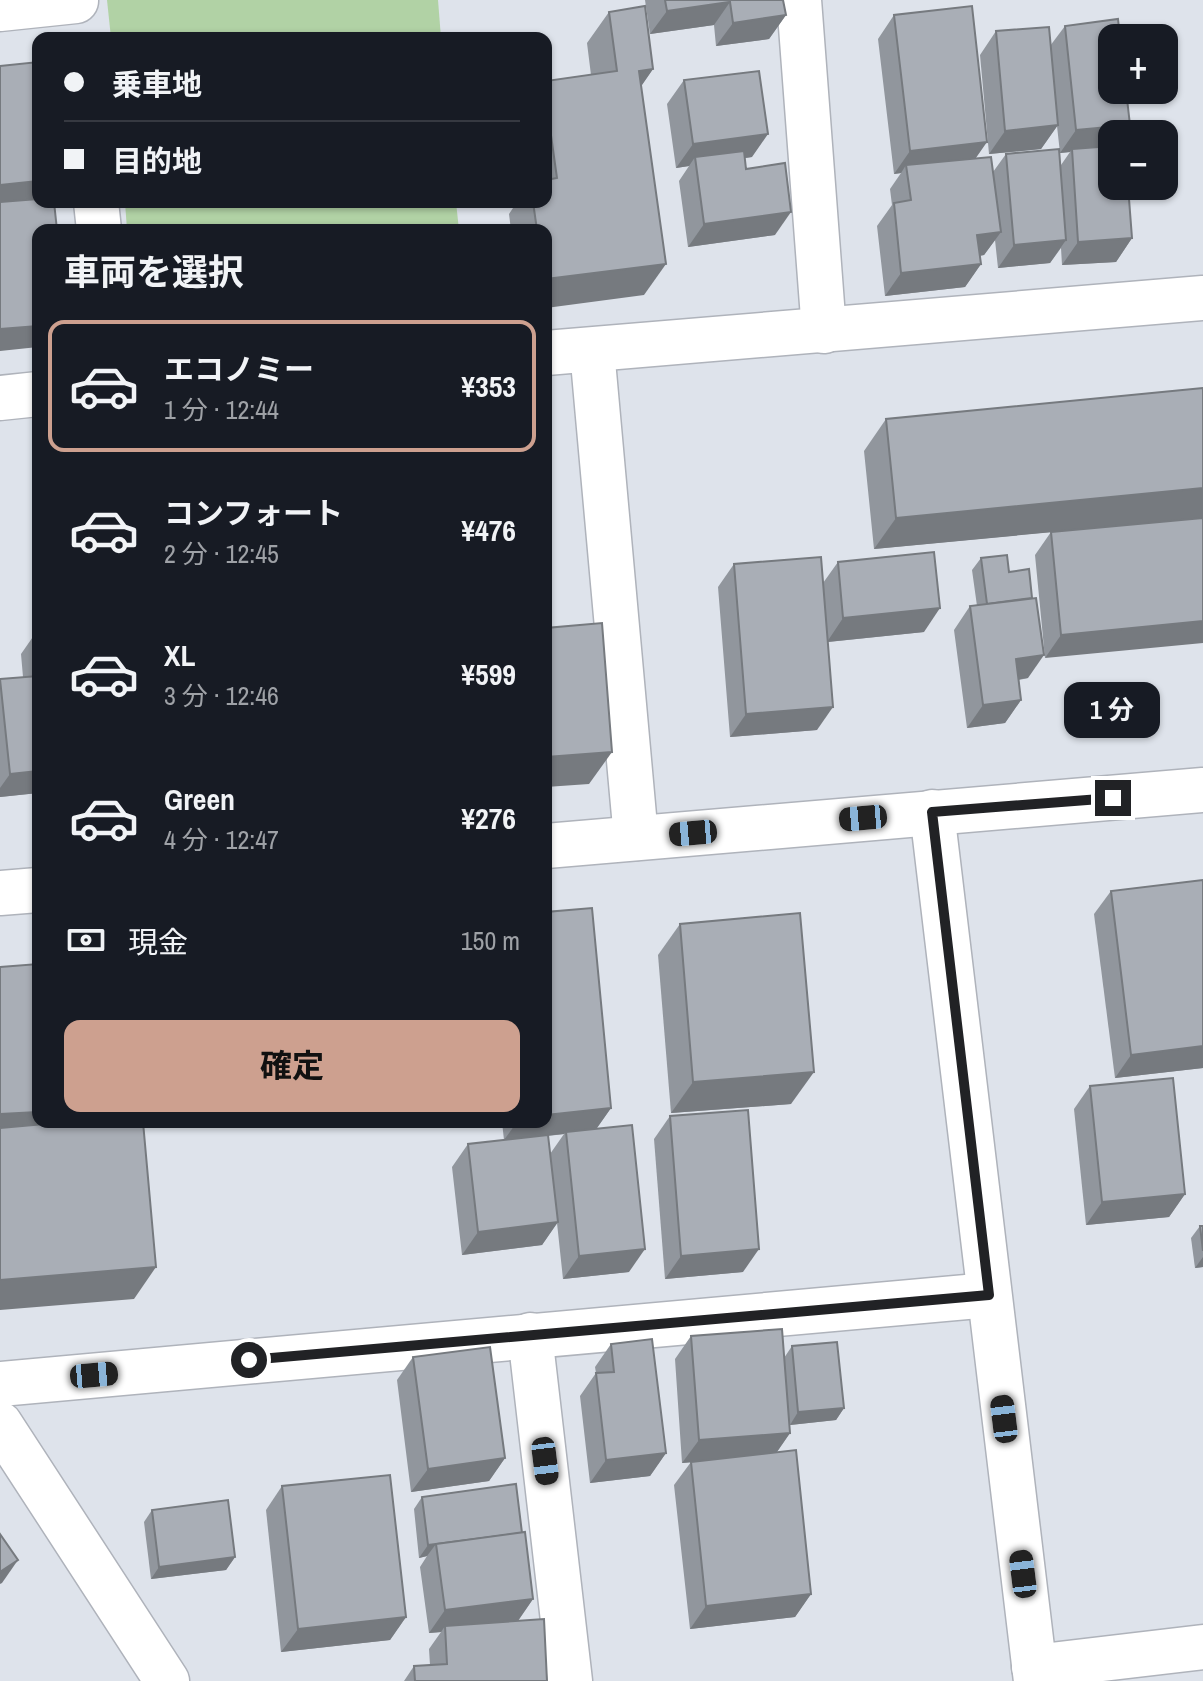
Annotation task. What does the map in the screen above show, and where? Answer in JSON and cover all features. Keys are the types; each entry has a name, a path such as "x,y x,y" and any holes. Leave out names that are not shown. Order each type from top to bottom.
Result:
{"street":[{"path":"0,9 76,0 79,32"},
{"path":"799,0 824,331"},
{"path":"552,353 1203,298"},
{"path":"592,350 636,838"},
{"path":"0,398 32,395"},
{"path":"552,845 1203,790"},
{"path":"932,812 1035,1674 1203,1647"},
{"path":"0,893 32,890"},
{"path":"0,1384 989,1295"},
{"path":"530,1335 570,1681"},
{"path":"0,1424 167,1681"}],"green space":[{"path":"107,0 438,0 441,32 110,32"},
{"path":"125,208 457,208 458,224 127,224"}],"building":[{"path":"665,0 783,0 786,15 733,23 730,2 667,11"},
{"path":"645,6 653,69 639,71 666,264 552,278 552,224 536,224 534,208 552,208 552,179 557,178 552,143 552,80 617,71 609,12"},
{"path":"972,6 987,142 910,151 894,15"},
{"path":"1118,19 1119,24 1098,24 1098,104 1128,104 1129,120 1098,120 1098,128 1076,130 1065,26"},
{"path":"1049,27 1058,125 1005,131 996,31"},
{"path":"32,63 32,182 0,185 0,66"},
{"path":"759,71 768,134 693,144 684,80"},
{"path":"1098,147 1098,200 1129,200 1132,238 1078,242 1072,149"},
{"path":"1059,149 1066,240 1014,245 1006,154"},
{"path":"744,151 746,169 785,163 791,212 704,224 695,157"},
{"path":"991,157 1001,232 977,235 981,264 901,273 894,203 911,200 906,165"},
{"path":"32,199 32,208 55,208 56,224 32,224 32,326 0,329 0,202"},
{"path":"1203,388 1203,488 896,518 886,419"},
{"path":"1203,518 1203,621 1061,635 1051,532"},
{"path":"934,552 940,608 843,618 838,562"},
{"path":"1007,555 1009,572 1029,569 1032,598 987,604 981,558"},
{"path":"821,557 833,707 746,714 734,564"},
{"path":"1036,598 1044,655 1016,659 1021,700 983,705 970,606"},
{"path":"602,623 612,752 552,757 552,627"},
{"path":"32,676 32,772 10,774 0,679"},
{"path":"1203,880 1203,1046 1131,1055 1111,891"},
{"path":"592,908 611,1108 552,1114 552,911"},
{"path":"800,913 814,1072 693,1082 680,924"},
{"path":"32,964 32,1112 0,1114 0,967"},
{"path":"1173,1078 1185,1194 1102,1202 1090,1086"},
{"path":"748,1110 759,1249 681,1256 670,1116"},
{"path":"32,1125 32,1128 144,1128 156,1267 0,1280 0,1128"},
{"path":"632,1125 645,1249 579,1256 566,1132"},
{"path":"548,1135 558,1222 478,1232 468,1144"},
{"path":"782,1329 790,1433 699,1440 691,1336"},
{"path":"652,1339 666,1453 606,1460 596,1373 614,1372 611,1344"},
{"path":"837,1342 844,1408 798,1412 792,1346"},
{"path":"490,1347 505,1458 428,1469 413,1357"},
{"path":"796,1450 811,1594 706,1606 691,1462"},
{"path":"390,1475 406,1617 298,1629 282,1486"},
{"path":"516,1484 522,1533 428,1545 422,1497"},
{"path":"228,1500 235,1557 159,1567 152,1510"},
{"path":"525,1532 533,1599 445,1610 436,1544"},
{"path":"0,1534 18,1560 0,1572"},
{"path":"544,1619 547,1681 415,1681 414,1666 447,1664 445,1626"}],"route":[{"path":"249,1360 989,1295 932,812 1113,798"}]}
